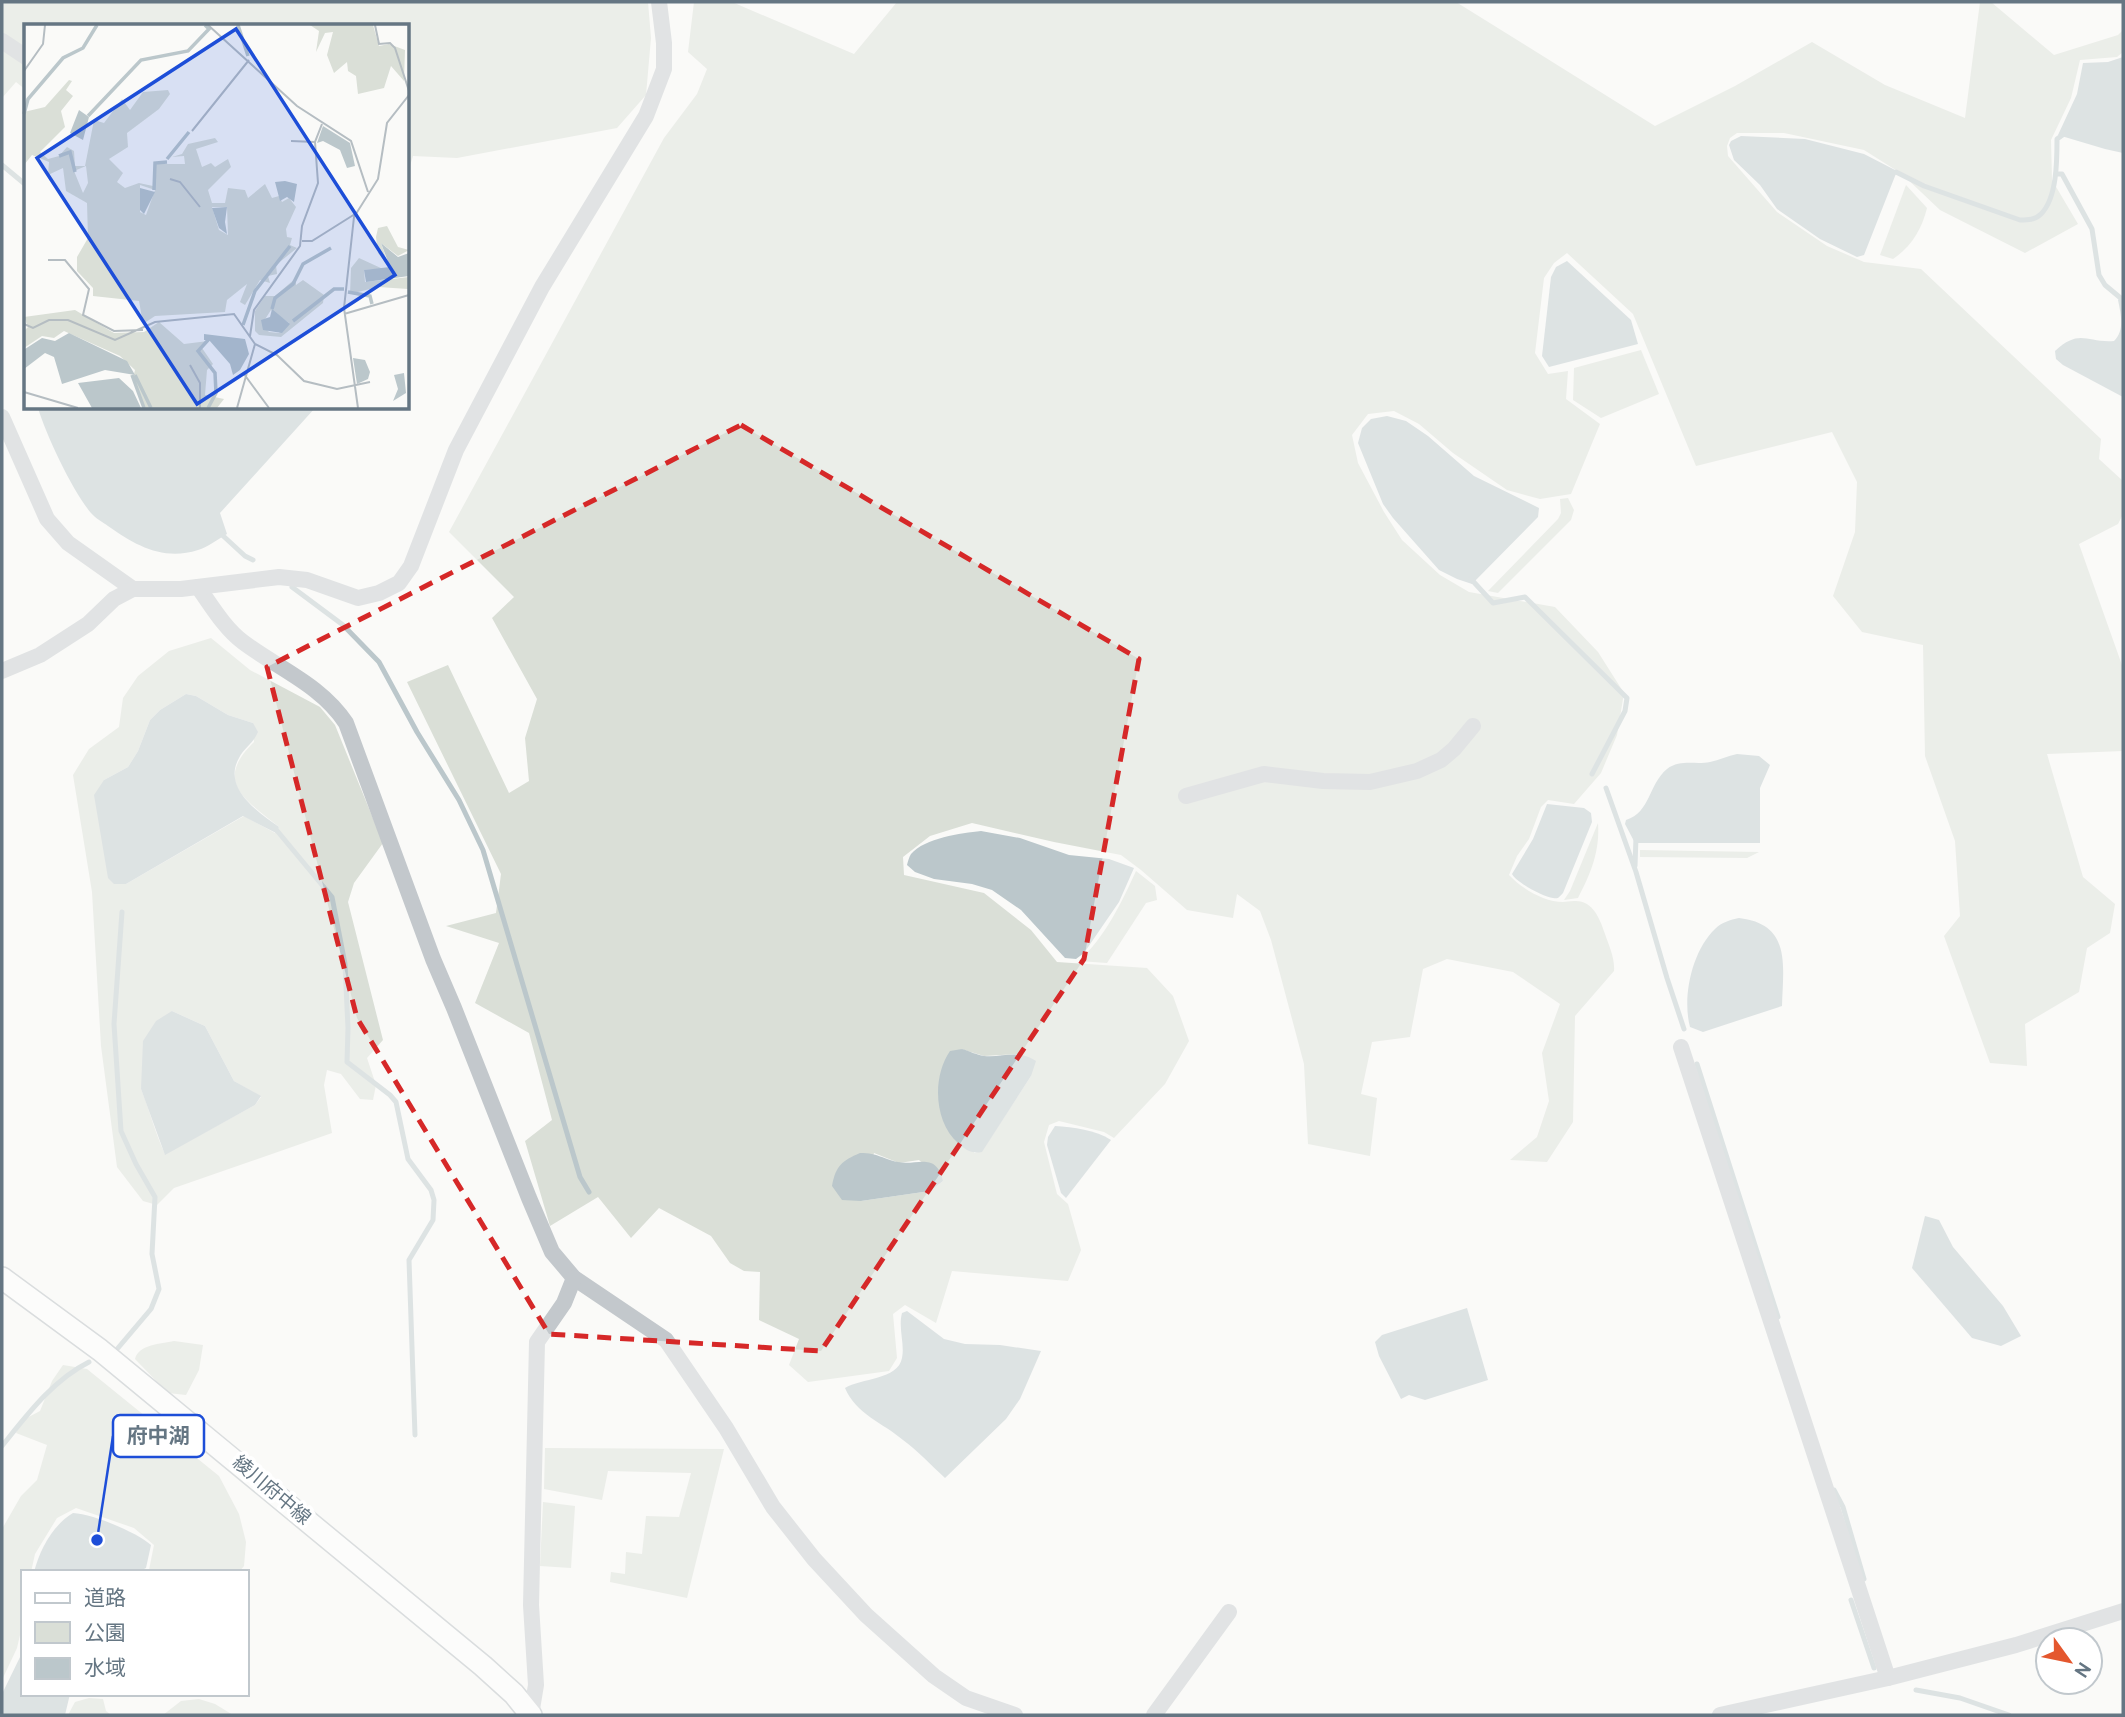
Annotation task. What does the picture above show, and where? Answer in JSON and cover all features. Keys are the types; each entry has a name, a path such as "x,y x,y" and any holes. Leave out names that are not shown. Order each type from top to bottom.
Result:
{"main road":[{"name":"綾川府中線","path":"2,1278 100,1350 483,1666 514,1694 531,1715"}],"street":[{"path":"2,671 40,655 88,624 114,599 133,589 181,589 279,577 307,580 358,598 379,593 399,583 411,566 456,450 542,287 646,116 664,69 659,2"},
{"path":"2,41 24,56"},
{"path":"2,417 47,519 68,543 133,589"},
{"path":"198,587 241,641 317,690 346,723 433,959 552,1252 574,1278 666,1340 726,1428 773,1507 814,1559 866,1615 944,1683 966,1698 1014,1715"},
{"path":"1186,796 1264,774 1323,781 1370,782 1417,771 1441,760 1474,726"},
{"path":"1681,1047 1888,1678"},
{"path":"531,1715 536,1685 531,1605 537,1342 564,1303 574,1278"},
{"path":"1720,1715 1888,1678 2016,1645 2123,1611"},
{"path":"1154,1715 1229,1612"}],"highlighted area":[{"path":"741,425 1139,659 1084,959 821,1351 549,1334 357,1018 267,667"}],"green space":[{"path":"2,2 648,2 651,38 646,95 617,128 457,158 413,156 410,166 410,24 24,24 24,88 16,82 2,98"},
{"path":"694,2 732,2 854,54 897,2 1456,2 1655,126 1735,86 1812,42 1885,85 1965,118 1980,2 1991,2 2054,55 2118,35 2123,30 2123,52 2117,57 2080,60 2071,98 2051,140 2052,180 2078,224 2025,253 1940,210 1902,174 1864,150 1784,133 1737,133 1730,138 1727,146 1728,156 1777,212 1827,246 1864,262 1921,269 2101,439 2099,459 2123,481 2123,514 2118,524 2079,544 2123,668 2123,751 2047,754 2083,877 2115,904 2110,933 2087,948 2079,992 2025,1024 2027,1066 1990,1063 1944,936 1960,916 1955,841 1925,756 1923,645 1862,632 1833,596 1855,532 1857,482 1832,432 1696,466 1633,314 1567,253 1554,263 1544,278 1535,353 1548,374 1568,371 1566,399 1600,424 1571,494 1540,499 1507,490 1453,453 1419,424 1394,411 1368,414 1352,435 1358,463 1402,540 1440,575 1469,592 1555,607 1598,652 1624,693 1617,735 1601,773 1574,804 1548,800 1541,807 1529,839 1517,856 1509,875 1541,897 1563,902 1581,902 1591,907 1601,922 1614,961 1614,971 1575,1016 1573,1122 1547,1162 1510,1160 1537,1137 1549,1101 1542,1053 1560,1004 1513,972 1447,959 1423,969 1410,1037 1372,1042 1361,1094 1377,1098 1370,1156 1308,1144 1304,1064 1271,940 1260,911 1237,894 1233,918 1187,910 1121,855 972,823 930,836 903,857 904,875 984,893 1031,930 1057,962 1147,968 1173,996 1189,1041 1165,1084 1114,1138 1104,1132 1059,1121 1049,1125 1044,1142 1057,1194 1068,1204 1081,1250 1068,1281 952,1271 936,1323 905,1305 893,1314 897,1358 889,1371 808,1382 789,1365 799,1339 759,1320 760,1272 744,1271 730,1263 711,1236 659,1208 631,1238 598,1197 550,1226 525,1141 552,1120 529,1033 475,1003 499,943 446,926 496,913 501,874 407,682 448,665 509,793 529,781 525,738 537,699 492,618 514,597 449,532 664,138 697,94 707,69 688,52","holes":["961,1049 984,1056 1020,1054 1031,1076 982,1151 974,1153","874,1153 899,1163 919,1160 943,1181 930,1191 861,1201"]},
{"path":"1906,185 1927,208 1915,237 1893,259 1880,255"},
{"path":"1641,350 1659,394 1601,418 1573,400 1574,368"},
{"path":"1568,498 1574,510 1571,520 1498,593 1488,591 1558,519 1561,513 1560,499"},
{"path":"211,638 250,670 320,707 335,725 383,843 354,883 348,902 383,1040 367,1058 376,1085 373,1100 360,1099 341,1074 327,1070 324,1085 332,1133 174,1188 157,1205 143,1201 117,1167 101,1046 92,892 73,775 89,749 119,727 123,698 138,676 169,651","holes":["186,694 196,696 228,715 253,723 254,742 242,756 236,769 235,780 246,799 279,827 275,833 244,816 126,884 104,780 128,767 138,751 150,720 160,710","172,1011 205,1026 234,1081 261,1097 255,1105 165,1154 141,1089"]},
{"path":"1598,823 1596,852 1587,880 1578,898 1564,900 1570,891"},
{"path":"1640,850 1759,852 1747,858 1640,857"},
{"path":"1136,871 1155,886 1157,900 1146,903 1107,963 1079,961 1105,930"},
{"path":"174,1341 203,1345 199,1370 186,1395 168,1393 135,1359 141,1350"},
{"path":"63,1365 87,1369 219,1476 239,1514 246,1542 244,1566 241,1570 149,1570 154,1545 134,1528 76,1508 57,1518 35,1554 31,1570 21,1570 21,1631 17,1648 2,1680 2,1529 21,1496 37,1480 47,1445 16,1433 21,1421 40,1411 52,1381"},
{"path":"545,1448 724,1449 687,1598 610,1582 611,1572 625,1574 626,1552 642,1554 646,1516 679,1517 691,1473 608,1471 602,1500 544,1489"},
{"path":"543,1502 575,1506 571,1568 540,1566"},
{"path":"89,1698 103,1699 106,1711 111,1715 68,1715 75,1702"},
{"path":"199,1699 215,1704 233,1715 163,1715 181,1701"}],"water":[{"path":"2123,57 2123,153 2058,135 2077,94 2083,63 2108,62"},
{"path":"1741,136 1805,139 1864,154 1897,171 1864,255 1857,257 1820,239 1777,209 1760,185 1734,160 1729,145"},
{"path":"1567,261 1631,320 1638,344 1549,367 1542,356 1551,277 1556,267"},
{"path":"2123,295 2123,397 2063,365 2056,359 2055,351 2077,338 2114,341 2121,327 2118,300"},
{"path":"39,410 313,410 220,513 227,534 202,549 186,553 151,550 93,515 76,492"},
{"path":"1387,416 1406,421 1428,436 1474,476 1539,508 1538,517 1472,584 1439,570 1383,504 1358,443 1362,428 1371,419"},
{"path":"186,694 196,696 228,715 253,723 258,732 239,758 235,779 245,798 279,827 276,833 243,816 126,884 114,884 108,878 94,795 104,780 128,767 138,751 150,720 160,710"},
{"path":"1737,754 1759,756 1770,765 1760,788 1760,843 1635,843 1625,824 1626,820 1645,805 1667,769 1677,764 1710,762"},
{"path":"1547,804 1584,808 1591,813 1592,822 1563,893 1557,898 1530,889 1512,874 1533,839"},
{"path":"981,831 1020,838 1069,855 1109,859 1134,868 1119,902 1084,953 1076,959 1065,958 1021,910 992,890 972,884 934,879 915,872 907,865 911,854 925,844 954,835"},
{"path":"1739,918 1756,922 1776,938 1783,962 1782,1006 1703,1032 1690,1027 1688,1015 1688,989 1695,962 1700,949 1715,929 1723,923"},
{"path":"172,1011 205,1026 234,1081 261,1096 255,1105 165,1155 141,1089 143,1041 156,1021"},
{"path":"962,1049 984,1056 1023,1055 1036,1061 1031,1076 982,1152 969,1151 958,1143 950,1134 940,1112 940,1073 950,1051"},
{"path":"1055,1126 1091,1131 1111,1140 1066,1198 1061,1193 1047,1145 1048,1137"},
{"path":"860,1153 905,1163 931,1163 940,1172 943,1181 930,1191 861,1201 842,1200 832,1186 836,1173 844,1161"},
{"path":"1925,1216 1939,1220 1953,1247 2003,1306 2021,1336 2001,1346 1972,1338 1912,1268"},
{"path":"1467,1308 1488,1380 1425,1400 1409,1395 1401,1399 1379,1356 1375,1342 1382,1335"},
{"path":"907,1311 944,1339 965,1344 1000,1345 1041,1351 1020,1399 1006,1419 945,1478 909,1444 856,1405 845,1388 886,1375 899,1365 903,1353 901,1319 902,1313"},
{"path":"73,1513 92,1517 114,1524 151,1545 146,1568 35,1570 48,1538"},
{"path":"21,1655 21,1696 70,1696 65,1715 2,1715 2,1694"}],"waterway":[{"path":"1893,173 2020,220 2031,219 2041,214 2050,199 2055,179 2057,139 2064,134"},
{"path":"2,165 24,183"},
{"path":"2056,174 2062,174 2092,229 2099,275 2105,285 2123,300"},
{"path":"220,533 253,560"},
{"path":"1471,579 1493,603 1525,597 1627,698 1625,711 1592,774"},
{"path":"292,587 343,625 379,662 417,732 459,800 483,850 580,1177 589,1192"},
{"path":"1606,788 1636,872 1684,1029"},
{"path":"274,827 332,897 345,964 347,1062 396,1102 408,1159 431,1190 434,1200 433,1220 409,1260 415,1435"},
{"path":"1635,866 1636,837"},
{"path":"118,1348 151,1309 159,1289 152,1254 155,1197 121,1131 114,1024 122,912"},
{"path":"1697,1064 1778,1317"},
{"path":"2,1446 52,1388 89,1362"},
{"path":"1834,1490 1843,1507 1864,1579"},
{"path":"1851,1600 1874,1668"},
{"path":"1916,1690 1960,1698 2009,1715"}],"place":[{"name":"府中湖","path":"97,1540"}]}
